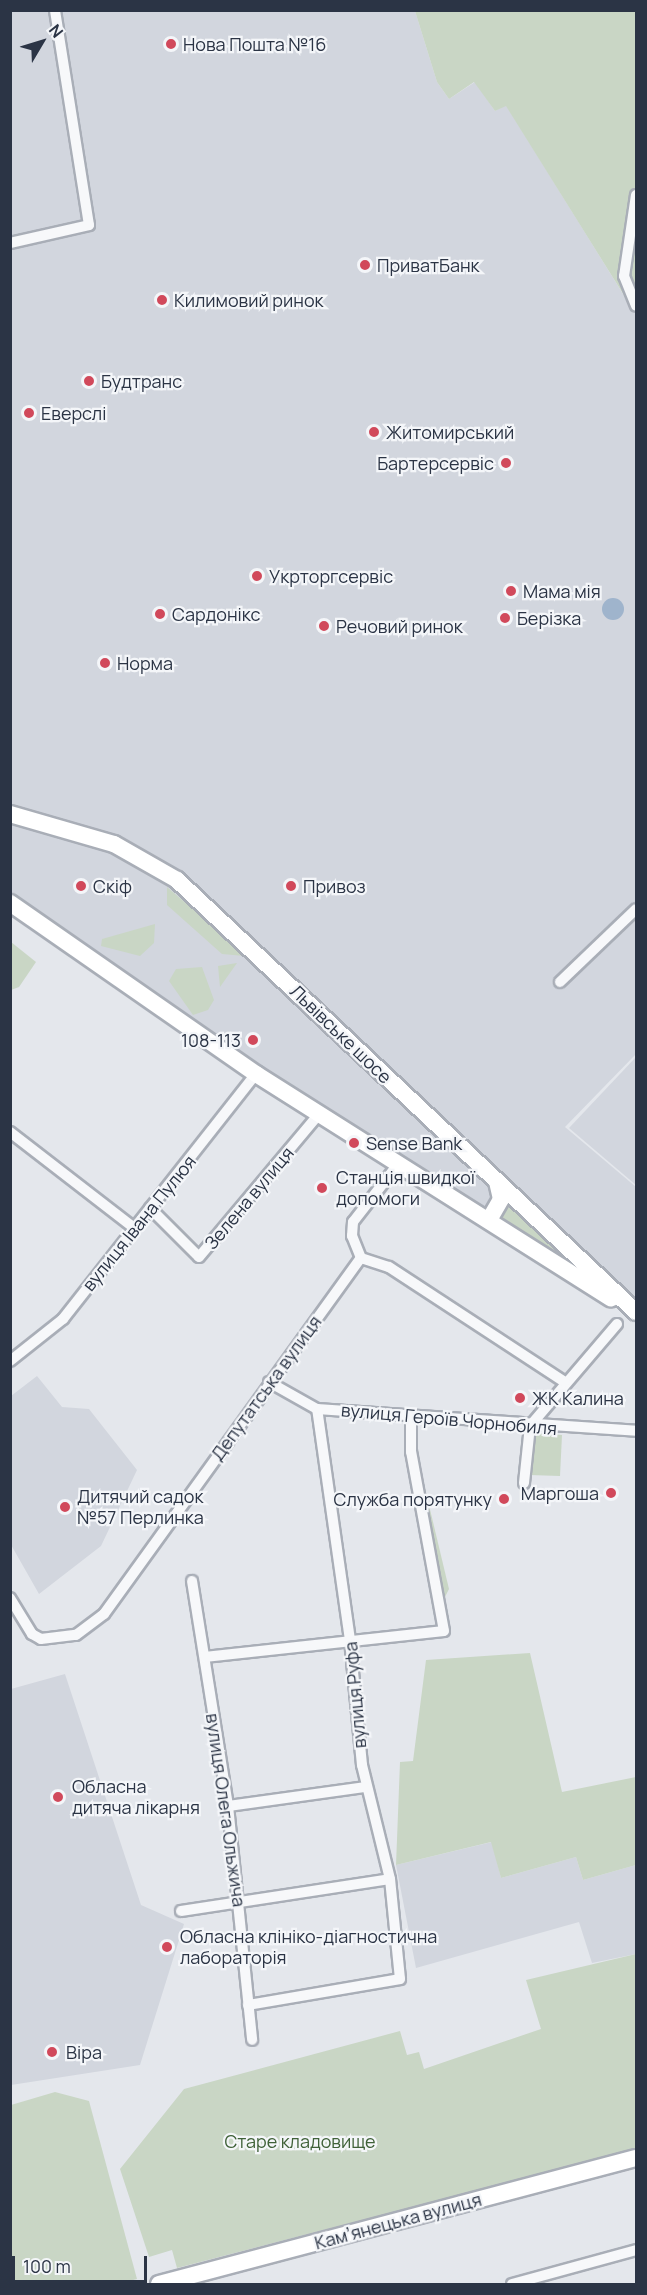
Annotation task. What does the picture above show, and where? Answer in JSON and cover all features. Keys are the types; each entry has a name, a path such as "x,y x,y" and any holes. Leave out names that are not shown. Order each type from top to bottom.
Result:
{"main road":[{"name":"Львівське шосе","path":"10,814 114,844 177,880 636,1313"},
{"name":"Львівське шосе","path":"10,903 256,1074 636,1313"},
{"path":"489,1220 501,1199 498,1182"},
{"name":"Камʼянецька вулиця","path":"159,2284 636,2158"}],"street":[{"path":"10,243 89,225 55,10"},
{"path":"635,304 624,276 636,195"},
{"path":"560,982 636,909"},
{"name":"вулиця Івана Пулюя","path":"10,1361 63,1319 256,1074"},
{"name":"Зелена вулиця","path":"150,1208 199,1257 320,1113"},
{"path":"10,1132 134,1228"},
{"path":"399,1163 353,1222 352,1236 361,1257 389,1267 565,1382"},
{"name":"Депутатська вулиця","path":"10,1598 32,1634 41,1639 62,1640 92,1624 361,1257"},
{"path":"524,1483 530,1426 565,1382 617,1324"},
{"name":"вулиця Героїв Чорнобиля","path":"269,1382 317,1409 530,1426 636,1431"},
{"name":"вулиця Руфа","path":"248,2005 400,1979 390,1879 365,1787 350,1640 317,1409"},
{"path":"205,1657 444,1631 411,1452 411,1417"},
{"name":"вулиця Олега Ольжича","path":"192,1581 228,1806 240,1902 252,2040"},
{"path":"228,1806 365,1787"},
{"path":"181,1911 390,1879"},
{"path":"512,2284 636,2250"}],"shaded area":[{"name":"Речовий ринок","path":"11,11 415,11 437,82 449,99 475,82 495,111 506,105 636,315 636,1054 565,1127 636,1187 636,1307 259,1070 11,898"},
{"path":"636,1057 636,1185 569,1128"},
{"path":"238,1085 242,1089 138,1220 134,1217"},
{"name":"Дитячий садок №57 Перлинка","path":"37,1376 62,1407 89,1409 137,1470 101,1546 39,1594 10,1543 11,1396"},
{"name":"Обласна дитяча лікарня","path":"65,1674 141,1905 184,1924 140,2065 11,2085 11,1689"},
{"path":"492,1842 501,1878 576,1857 583,1880 636,1865 636,1954 592,1963 579,1922 416,1968 396,1865"}],"green space":[{"path":"415,11 636,11 636,306 630,305 506,106 495,111 474,82 449,99 437,82"},
{"path":"167,887 244,953 244,956 222,954 167,905"},
{"path":"155,924 154,943 140,956 101,946 102,939"},
{"path":"11,942 36,962 19,987 11,990"},
{"path":"237,963 220,987 218,966"},
{"path":"202,967 214,1000 208,1010 193,1015 169,981 176,969"},
{"path":"500,1191 636,1312 489,1220"},
{"path":"531,1433 562,1435 560,1476 529,1475"},
{"path":"417,1455 449,1589 444,1599 420,1490"},
{"path":"530,1653 562,1792 636,1777 636,1865 583,1880 576,1857 501,1878 491,1842 396,1865 400,1762 413,1761 426,1660"},
{"name":"Старе кладовище","path":"636,1954 636,2149 177,2268 172,2250 149,2257 120,2169 184,2089 400,2031 407,2055 419,2052 424,2069 541,2029 526,1980"},
{"path":"55,2092 89,2101 137,2279 118,2284 11,2284 11,2105"}],"water":[{"path":"609,598 617,598 624,605 624,613 617,620 609,620 602,613 602,605"}],"place":[{"name":"Нова Пошта №16","path":"171,44"},
{"name":"ПриватБанк","path":"365,265"},
{"name":"Килимовий ринок","path":"162,300"},
{"name":"Будтранс","path":"89,381"},
{"name":"Еверслі","path":"29,413"},
{"name":"Житомирський","path":"374,432"},
{"name":"Бартерсервіс","path":"506,463"},
{"name":"Укрторгсервіс","path":"257,576"},
{"name":"Мама мія","path":"511,591"},
{"name":"Сардонікс","path":"160,614"},
{"name":"Берізка","path":"505,618"},
{"name":"Речовий ринок","path":"324,626"},
{"name":"Норма","path":"105,663"},
{"name":"Скіф","path":"81,886"},
{"name":"Привоз","path":"291,886"},
{"name":"108-113","path":"253,1040"},
{"name":"Sense Bank","path":"354,1143"},
{"name":"Станція швидкої допомоги","path":"322,1188"},
{"name":"ЖК Калина","path":"520,1398"},
{"name":"Маргоша","path":"611,1493"},
{"name":"Служба порятунку","path":"504,1499"},
{"name":"Дитячий садок №57 Перлинка","path":"65,1507"},
{"name":"Обласна дитяча лікарня","path":"58,1797"},
{"name":"Обласна клініко-діагностична лабораторія","path":"167,1947"},
{"name":"Віра","path":"52,2052"}]}
